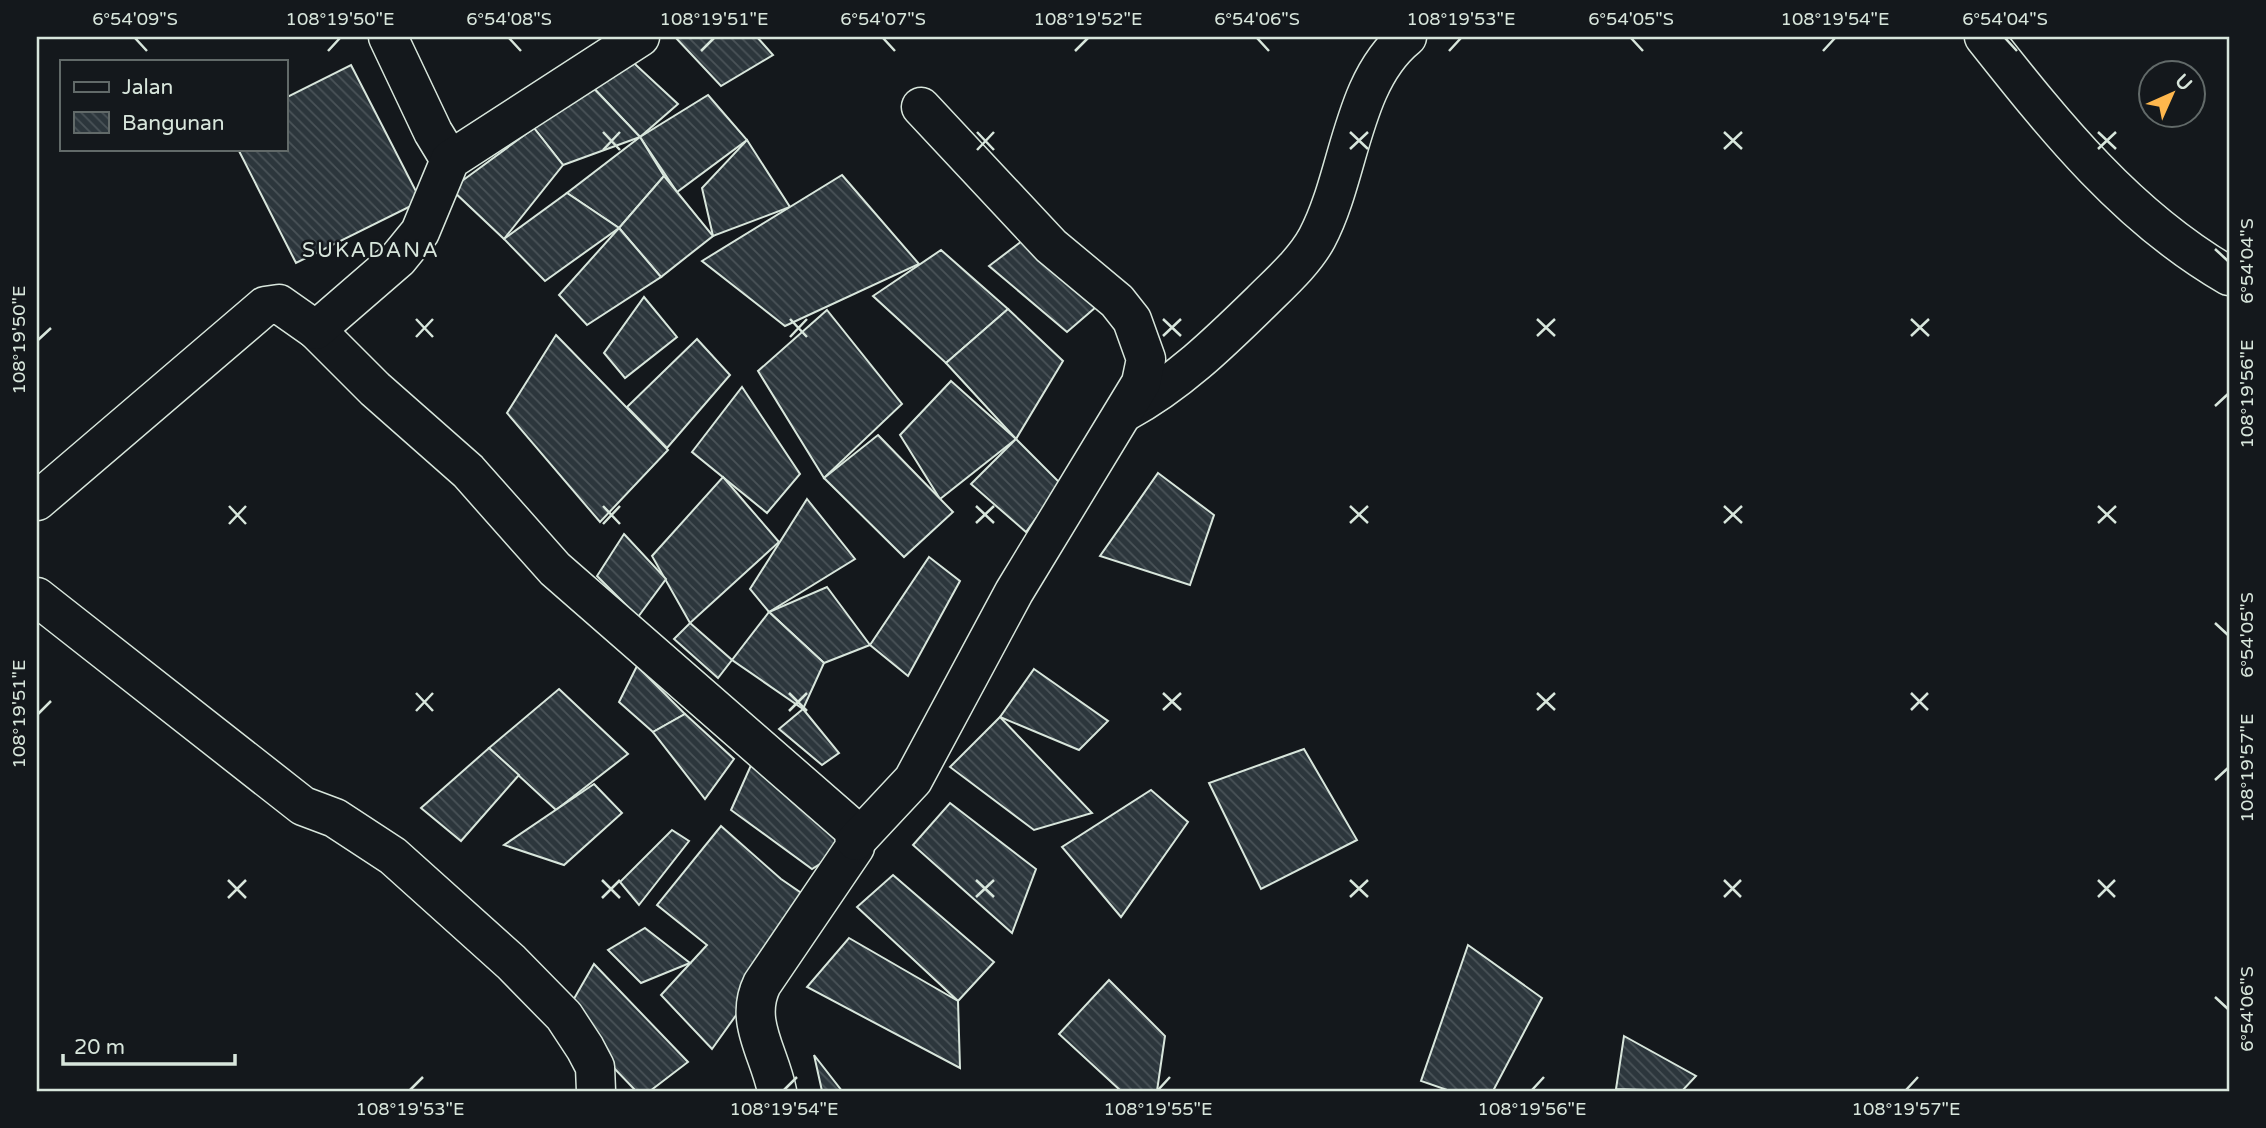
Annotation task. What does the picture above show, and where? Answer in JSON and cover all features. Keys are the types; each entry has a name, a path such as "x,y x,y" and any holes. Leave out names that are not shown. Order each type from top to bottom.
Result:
{"street":[{"path":"387,37 433,132 450,160"},
{"path":"316,330 398,258 420,232 450,160 640,37"},
{"path":"1123,413 1159,392 1221,341 1278,285 1310,248 1325,218 1373,80 1391,50 1407,37"},
{"path":"1984,37 2091,166 2165,234 2229,276"},
{"path":"856,841 913,780 1014,592 1141,383 1146,359 1132,320 1117,301 1051,246 921,107"},
{"path":"37,501 265,306 279,304 316,330 375,389 468,471 555,569 856,834 855,847 762,984 754,1002 757,1028 778,1091"},
{"path":"37,597 303,806 335,818 393,856 511,962 564,1016 595,1067 596,1091"}],"building":[{"path":"675,37 757,37 773,55 721,86"},
{"path":"623,53 678,104 640,137 586,80"},
{"path":"351,65 421,201 296,263 239,150 287,150 287,97"},
{"path":"586,80 640,137 563,165 534,128"},
{"path":"708,95 747,140 677,192 640,137"},
{"path":"534,128 563,165 504,239 451,189"},
{"path":"640,137 664,176 619,228 567,193"},
{"path":"747,140 790,207 713,236 702,188"},
{"path":"842,175 919,264 785,326 702,261"},
{"path":"664,176 713,236 661,277 619,228"},
{"path":"567,193 619,228 545,281 504,239"},
{"path":"619,228 661,277 587,325 559,295"},
{"path":"1022,241 1096,307 1067,332 989,266"},
{"path":"941,250 1008,309 946,363 873,296"},
{"path":"644,297 677,337 625,378 604,353"},
{"path":"1008,309 1063,361 1016,439 946,363"},
{"path":"827,310 902,404 824,478 758,371"},
{"path":"556,335 668,450 600,522 507,413"},
{"path":"697,339 730,375 667,448 627,407"},
{"path":"951,381 1016,439 940,499 900,435"},
{"path":"742,387 800,474 767,513 692,452"},
{"path":"878,435 953,512 904,557 824,478"},
{"path":"1016,439 1061,484 1026,532 971,484"},
{"path":"1158,473 1214,515 1190,585 1100,556"},
{"path":"723,477 779,542 690,623 652,556"},
{"path":"807,499 855,559 769,612 750,589"},
{"path":"624,534 666,579 638,617 597,576"},
{"path":"929,557 960,581 908,676 870,645"},
{"path":"827,587 870,645 824,663 769,612"},
{"path":"769,612 824,663 803,709 732,660"},
{"path":"690,623 732,660 718,678 674,639"},
{"path":"637,666 685,714 653,732 619,702"},
{"path":"1034,669 1108,721 1079,750 1000,717"},
{"path":"559,689 628,754 556,810 489,748"},
{"path":"803,709 839,753 822,765 779,729"},
{"path":"685,714 734,759 705,799 653,732"},
{"path":"1000,717 1092,813 1034,830 950,767"},
{"path":"489,748 519,775 461,841 421,808"},
{"path":"1304,749 1357,840 1261,889 1209,783"},
{"path":"752,763 856,841 812,869 731,810"},
{"path":"594,784 622,813 564,865 504,845"},
{"path":"1151,790 1188,822 1121,917 1062,847"},
{"path":"950,803 1036,869 1012,933 913,845"},
{"path":"721,826 781,879 816,903 712,1049 661,995 707,945 657,905"},
{"path":"672,830 689,841 639,905 620,882"},
{"path":"893,875 994,962 958,1001 857,907"},
{"path":"645,928 690,963 641,983 608,950"},
{"path":"849,938 958,1001 960,1068 807,987"},
{"path":"1468,945 1542,998 1493,1091 1450,1091 1421,1081"},
{"path":"594,964 688,1062 650,1091 636,1091 564,1016"},
{"path":"1109,980 1165,1036 1157,1091 1121,1091 1059,1034"},
{"path":"1624,1036 1696,1076 1682,1091 1616,1089"},
{"path":"814,1055 842,1091 822,1091"}],"district":[{"name":"SUKADANA","path":"371,250"}]}
